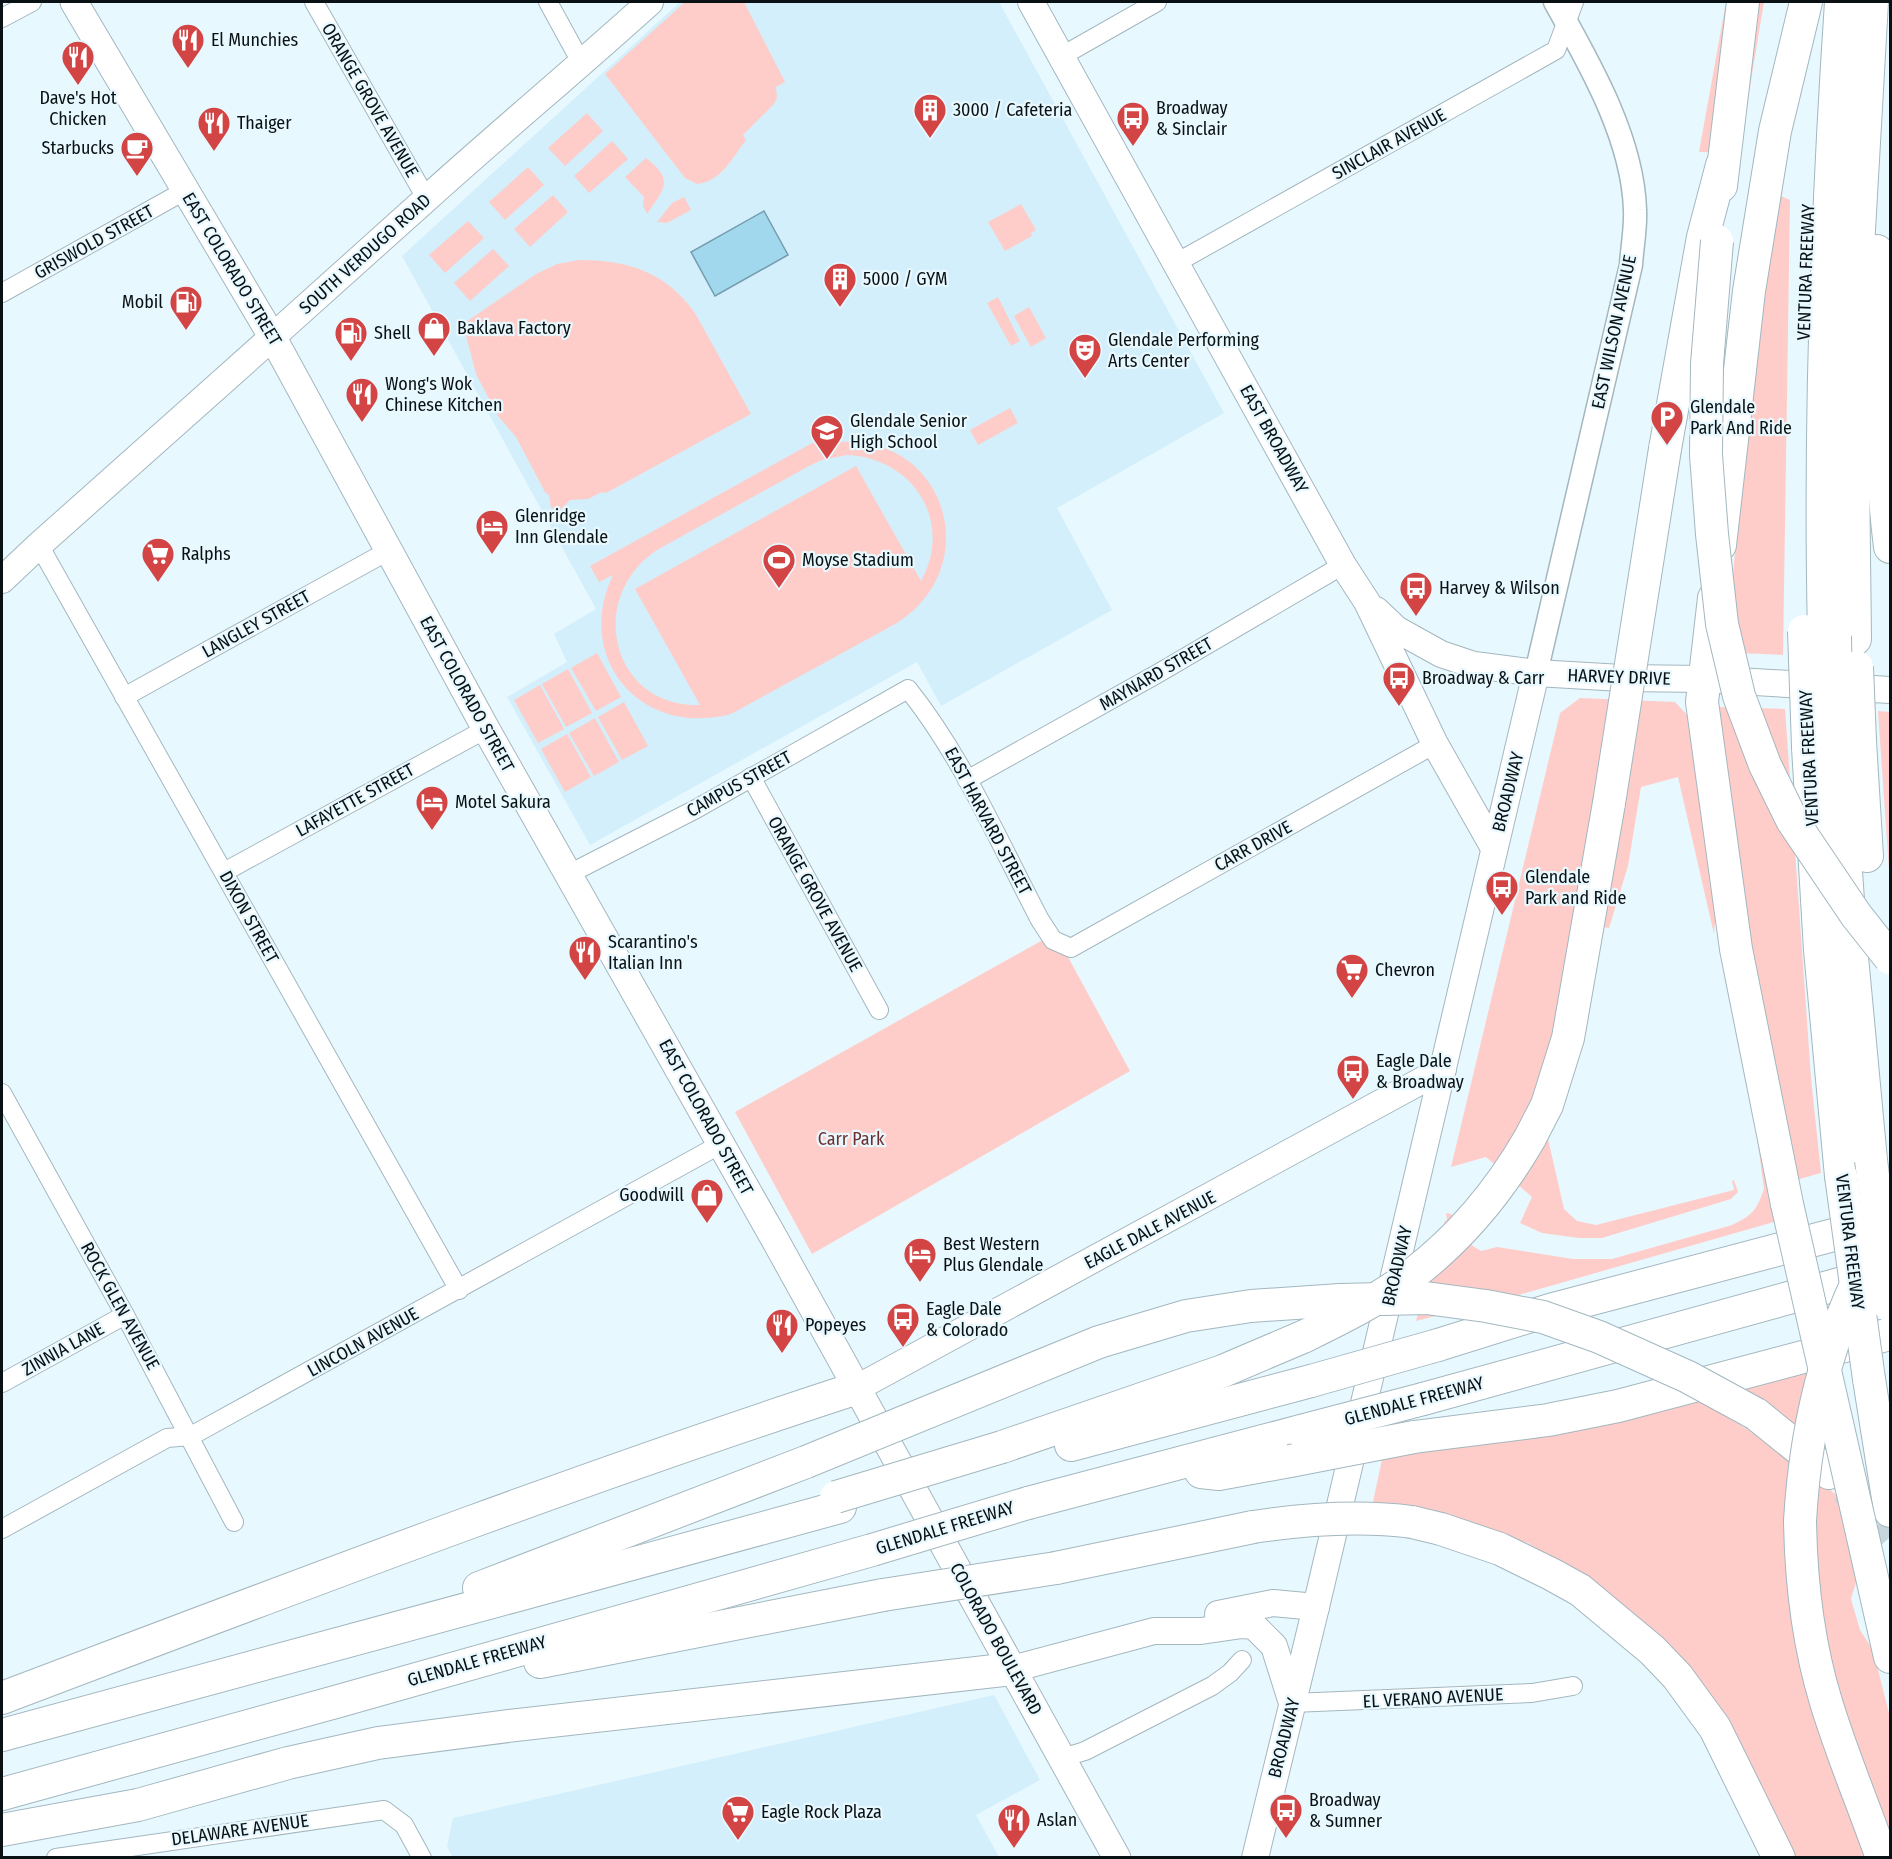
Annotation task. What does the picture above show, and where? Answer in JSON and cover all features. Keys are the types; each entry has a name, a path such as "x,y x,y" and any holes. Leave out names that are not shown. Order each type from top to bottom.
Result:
{"highway":[{"path":"1004,1455 1223,1371 1305,1336 1379,1297 1440,1251 1496,1191 1530,1138 1547,1105 1569,1038 1665,449 1710,239 1723,159 1743,2"},
{"path":"1806,2 1775,131 1749,291 1702,702 1736,949 1787,1204 1890,1657"},
{"name":"VENTURA FREEWAY","path":"1823,2 1808,195 1802,445 1830,635 1833,744 1820,950 1866,1161"},
{"path":"1830,635 1822,547 1823,354 1830,171 1841,2"},
{"path":"1830,635 1836,328 1846,64 1853,2"},
{"path":"1873,2 1879,401 1885,505 1890,547"},
{"name":"VENTURA FREEWAY","path":"1873,2 1855,300 1853,470 1830,635 1833,744 1873,970 1866,1161 1883,1378 1890,1511"},
{"path":"1710,239 1706,455 1722,624 1739,696 1765,765 1792,820 1856,915 1890,958"},
{"path":"1866,1161 1890,1306"},
{"path":"2,1735 680,1551 838,1502 1004,1455 1311,1382 1438,1346 1550,1310 1890,1221"},
{"path":"1882,1857 1825,1702 1803,1592 1800,1521 1808,1440 1825,1368 1853,1291 1890,1221"},
{"name":"GLENDALE FREEWAY","path":"2,1794 872,1550 1028,1503 1423,1399 1890,1270"},
{"path":"329,1646 806,1462 1099,1342 1186,1316 1251,1306 1340,1300 1426,1298 1543,1317 1599,1337 1688,1377 1756,1414 1829,1473"},
{"path":"1158,1470 1219,1474 1413,1437 1548,1420 1618,1406 1890,1334"},
{"path":"2,1698 514,1505 711,1435 857,1388"},
{"path":"339,1701 883,1595 1056,1568 1253,1527 1354,1517 1412,1522 1491,1545 1551,1574 1580,1590 1652,1650 1677,1676 1715,1728 1779,1857"},
{"path":"2,1830 138,1805 288,1763 378,1743 508,1726 1012,1669"}],"main road":[{"name":"EAST COLORADO STREET","path":"74,2 273,338 486,729 857,1388"},
{"name":"SOUTH VERDUGO ROAD","path":"2,580 39,544 273,338 426,198 582,64 650,2"},
{"name":"EAST BROADWAY","path":"1031,2 1343,565 1367,602 1435,744 1494,848"},
{"name":"HARVEY DRIVE","path":"1367,602 1396,629 1441,654 1474,665 1536,673 1622,678 1704,679 1890,690"},
{"name":"BROADWAY","path":"1255,1857 1536,673"},
{"name":"EAGLE DALE AVENUE","path":"857,1388 1443,1069"},
{"name":"COLORADO BOULEVARD","path":"857,1388 1117,1857"},
{"path":"1012,1669 1215,1615 1274,1603 1316,1607"},
{"path":"1154,1631 1201,1631 1242,1625 1254,1626 1274,1646 1292,1703"}],"street":[{"path":"2,18 32,2"},
{"name":"ORANGE GROVE AVENUE","path":"314,2 426,198"},
{"path":"548,2 582,64"},
{"path":"1062,56 1157,2"},
{"name":"EAST WILSON AVENUE","path":"1536,673 1631,265 1635,210 1631,173 1615,118 1570,11 1555,2"},
{"name":"SINCLAIR AVENUE","path":"1176,263 1556,50 1570,11"},
{"name":"GRISWOLD STREET","path":"2,293 186,190"},
{"name":"DIXON STREET","path":"39,544 459,1290"},
{"name":"LANGLEY STREET","path":"124,697 388,551"},
{"name":"MAYNARD STREET","path":"967,780 1157,674 1343,565"},
{"name":"EAST HARVARD STREET","path":"908,689 934,722 1040,920 1053,940 1071,948"},
{"name":"CAMPUS STREET","path":"569,874 696,809 908,689"},
{"name":"LAFAYETTE STREET","path":"224,872 486,729"},
{"name":"CARR DRIVE","path":"1071,948 1435,744"},
{"name":"ORANGE GROVE AVENUE","path":"751,777 879,1010"},
{"name":"ROCK GLEN AVENUE","path":"2,1093 191,1436 234,1522"},
{"name":"LINCOLN AVENUE","path":"2,1529 167,1438 191,1436 720,1144"},
{"name":"ZINNIA LANE","path":"2,1383 125,1315"},
{"path":"1062,1758 1085,1751 1212,1686 1230,1673 1242,1660"},
{"name":"EL VERANO AVENUE","path":"1292,1703 1532,1693 1573,1686"},
{"name":"DELAWARE AVENUE","path":"58,1857 384,1810 404,1825 422,1857"}],"shaded area":[{"name":"Glendale Senior High School","path":"680,2 999,2 1224,413 1057,508 1112,610 941,706 917,662 590,845 507,697 567,662 554,634 596,609 402,256"},
{"path":"994,1695 1040,1780 976,1815 999,1857 453,1858 447,1846 453,1818"}],"green space":[{"path":"685,2 744,2 785,82 776,87 777,98 774,104 743,135 746,140 725,168 713,179 697,184 685,178 605,74"},
{"path":"1726,2 1764,2 1739,153 1699,152"},
{"path":"587,113 603,131 565,166 548,148"},
{"path":"612,141 628,159 589,193 574,176"},
{"path":"646,158 664,179 662,191 647,214 643,206 644,197 625,177"},
{"path":"528,167 544,185 505,220 489,202"},
{"path":"1774,193 1790,200 1783,655 1738,653 1729,623 1753,336"},
{"path":"553,195 568,212 530,247 514,229"},
{"path":"684,197 691,210 667,223 657,222 672,203"},
{"path":"1021,204 1036,230 1031,233 1032,236 1005,251 988,222"},
{"path":"468,221 484,238 445,273 429,255"},
{"path":"493,249 509,266 470,301 454,283"},
{"path":"579,260 630,266 672,287 695,313 751,414 606,493 602,492 588,499 570,500 560,510 551,508 549,495 545,492 516,437 498,416 476,374 463,324 536,274 557,264"},
{"path":"998,297 1020,341 1011,346 987,303"},
{"path":"1029,307 1046,338 1031,347 1014,316"},
{"path":"1010,408 1018,423 978,445 970,430"},
{"path":"834,431 840,442 877,445 906,459 928,481 942,509 946,539 941,570 924,599 897,623 731,714 699,718 669,714 644,703 624,685 609,662 602,636 603,606 613,575 599,582 590,566","holes":["847,455 870,459 891,468 908,480 921,497 929,516 933,536 930,558 921,581 856,466 635,589 700,705 670,701 646,689 629,670 618,647 616,621 621,595 635,571 657,550 809,466 822,460"]},
{"path":"597,653 621,697 596,711 571,668"},
{"path":"568,669 592,713 566,727 542,684"},
{"path":"540,685 564,729 538,743 514,700"},
{"path":"1580,698 1675,702 1692,720 1718,884 1714,934 1678,777 1641,787 1628,866 1609,928 1602,927 1560,1011 1540,1081 1514,1134 1546,1130 1564,1209 1577,1221 1596,1225 1734,1190 1732,1181 1734,1180 1738,1192 1731,1199 1602,1238 1579,1238 1542,1233 1520,1223 1532,1197 1486,1157 1451,1167 1560,713"},
{"path":"624,702 648,746 622,760 598,717"},
{"path":"1719,707 1785,709 1811,1078 1821,1173 1796,1180 1751,979"},
{"path":"1878,711 1890,712 1890,884"},
{"path":"595,718 619,762 594,776 569,733"},
{"path":"567,734 591,777 565,792 541,749"},
{"name":"Carr Park","path":"1041,941 1068,957 1130,1071 812,1254 735,1112"},
{"path":"1749,1079 1781,1220 1522,1294 1416,1321 1439,1229 1441,1231 1446,1226 1444,1222 1447,1220 1446,1213 1458,1220 1468,1243 1481,1251 1497,1247 1573,1259 1612,1259 1732,1225 1745,1218 1756,1207 1764,1189"},
{"path":"1813,1361 1838,1471 1721,1385"},
{"path":"1689,1394 1770,1443 1843,1500 1859,1572 1851,1599 1860,1630 1873,1650 1890,1717 1890,1847 1839,1703 1817,1585 1791,1518 1871,1857 1788,1857 1603,1589 1528,1543 1453,1520 1371,1511 1383,1455"}],"water":[{"path":"764,211 788,255 715,296 691,252"}],"tunnel":[{"path":"1846,1489 1890,1537"}],"place":[{"name":"El Munchies","path":"188,69"},
{"name":"Dave's Hot Chicken","path":"78,86"},
{"name":"3000 / Cafeteria","path":"930,139"},
{"name":"Broadway & Sinclair","path":"1133,147"},
{"name":"Thaiger","path":"214,152"},
{"name":"Starbucks","path":"137,177"},
{"name":"5000 / GYM","path":"840,308"},
{"name":"Mobil","path":"186,331"},
{"name":"Baklava Factory","path":"434,357"},
{"name":"Shell","path":"351,362"},
{"name":"Glendale Performing Arts Center","path":"1085,379"},
{"name":"Wong's Wok Chinese Kitchen","path":"362,423"},
{"name":"Glendale Park And Ride","path":"1667,446"},
{"name":"Glendale Senior High School","path":"827,460"},
{"name":"Glenridge Inn Glendale","path":"492,555"},
{"name":"Ralphs","path":"158,583"},
{"name":"Moyse Stadium","path":"779,589"},
{"name":"Harvey & Wilson","path":"1416,617"},
{"name":"Broadway & Carr","path":"1399,707"},
{"name":"Motel Sakura","path":"432,831"},
{"name":"Glendale Park and Ride","path":"1502,916"},
{"name":"Scarantino's Italian Inn","path":"585,981"},
{"name":"Chevron","path":"1352,999"},
{"name":"Eagle Dale & Broadway","path":"1353,1100"},
{"name":"Goodwill","path":"707,1224"},
{"name":"Best Western Plus Glendale","path":"920,1283"},
{"name":"Eagle Dale & Colorado","path":"903,1348"},
{"name":"Popeyes","path":"782,1354"},
{"name":"Broadway & Sumner","path":"1286,1839"},
{"name":"Eagle Rock Plaza","path":"738,1841"},
{"name":"Aslan","path":"1014,1849"}]}
